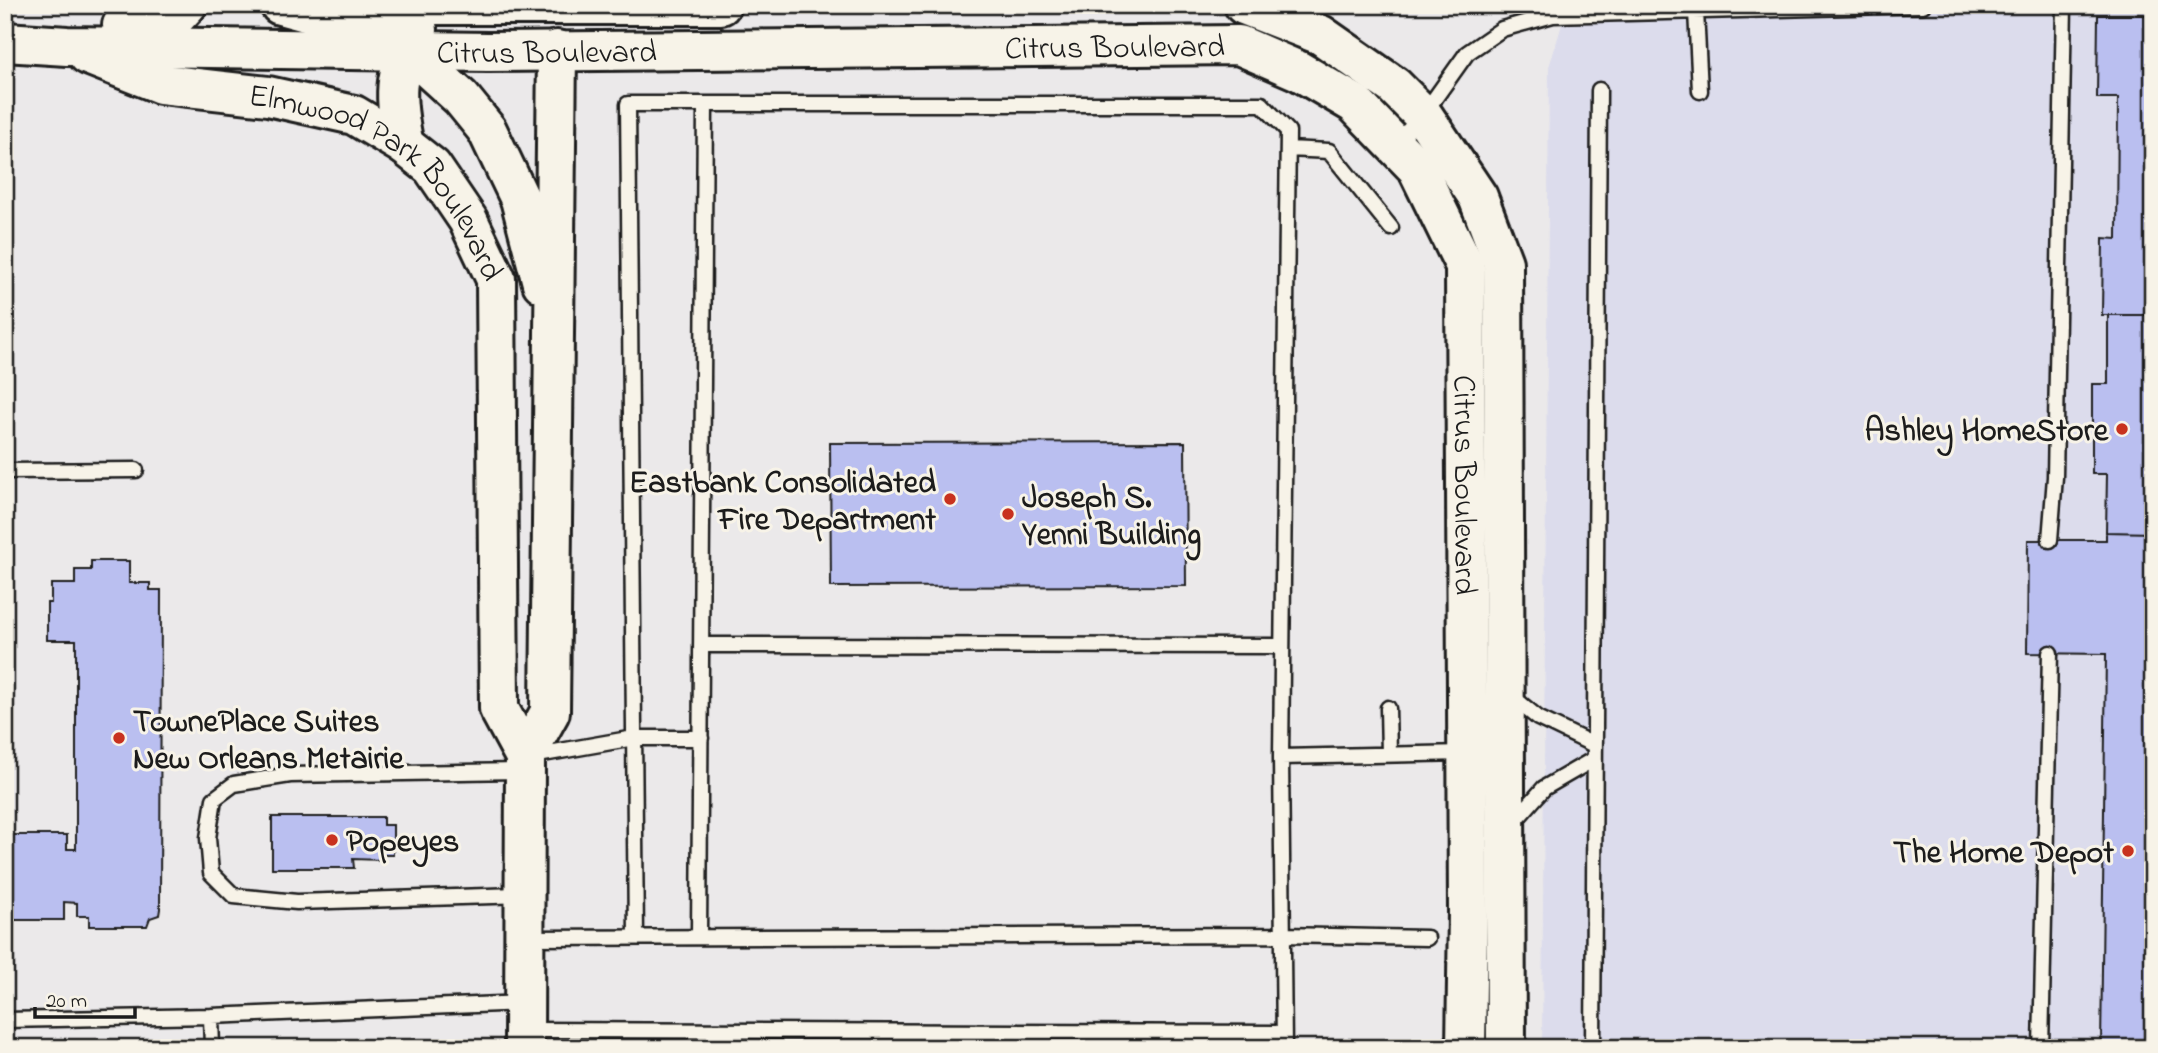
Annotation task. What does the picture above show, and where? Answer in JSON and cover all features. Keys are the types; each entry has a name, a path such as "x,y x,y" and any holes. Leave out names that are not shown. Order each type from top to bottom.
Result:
{"street":[{"path":"5,25 27,22 111,26 170,23 187,5"},
{"name":"Elmwood Park Boulevard","path":"280,5 379,32 407,49 461,98 487,130 520,199 554,326"},
{"name":"Citrus Boulevard","path":"390,5 721,5"},
{"name":"Citrus Boulevard","path":"1244,5 1321,35 1394,86 1423,116 1478,197 1503,263 1505,691 1486,752 1506,831 1506,1048"},
{"path":"404,145 398,116 396,80 407,49 424,20 445,6"},
{"name":"Citrus Boulevard","path":"5,41 67,46 488,52 1239,44 1299,71 1355,104 1417,168 1465,265 1486,752 1468,911 1466,1048"},
{"name":"Elmwood Park Boulevard","path":"67,46 161,84 268,96 354,115 404,145 432,167 468,220 496,279 499,709 525,764 524,1027"},
{"path":"557,121 582,81 607,64 649,49"},
{"name":"Elmwood Park Boulevard","path":"525,764 551,712 558,50"}],"lane":[{"path":"1394,145 1423,116 1467,53 1502,29 1553,10 1696,11 1923,5"},
{"path":"2050,540 2055,465 2064,5"},
{"path":"1696,11 1700,92"},
{"path":"1593,1048 1599,90"},
{"path":"636,937 628,104 1262,104 1288,131 1281,757 1283,1048"},
{"path":"699,936 705,104"},
{"path":"1288,149 1329,151 1391,228"},
{"path":"5,471 136,470"},
{"path":"701,645 1282,646"},
{"path":"2041,1048 2050,653"},
{"path":"1505,691 1538,718 1594,752"},
{"path":"1388,708 1389,754"},
{"path":"525,895 297,902 234,897 211,873 208,838 214,799 234,784 290,775 525,764 634,738 701,738"},
{"path":"1281,757 1486,752"},
{"path":"1506,831 1544,788 1594,752"},
{"path":"524,938 1282,935 1427,938"},
{"path":"5,1020 211,1016 524,1027 1283,1032"},
{"path":"211,1016 212,1048"}],"shaded area":[{"path":"1568,5 2153,5 2153,1048 1542,1048 1549,67"}],"building":[{"path":"2098,15 2153,15 2153,315 2102,315 2103,238 2117,239 2118,98 2097,98"},
{"name":"Ashley HomeStore","path":"2108,315 2153,315 2153,533 2106,532 2107,474 2092,474 2092,384 2108,384"},
{"name":"Joseph S. Yenni Building","path":"1185,442 1186,586 831,587 830,443"},
{"name":"The Home Depot","path":"2106,532 2153,533 2153,1048 2101,1048 2106,654 2027,653 2028,540 2106,540"},
{"name":"TownePlace Suites New Orleans Metairie","path":"91,561 129,561 129,583 150,583 150,590 161,590 160,909 159,915 150,918 147,926 89,926 89,916 77,916 77,903 64,902 64,920 5,920 5,835 67,835 67,849 76,849 76,640 47,640 47,603 51,603 51,584 75,584 75,570 91,570"},
{"name":"Popeyes","path":"272,817 383,817 383,825 393,825 393,855 382,855 382,860 353,859 354,868 272,868"}],"place":[{"name":"Ashley HomeStore","path":"2122,429"},
{"name":"Eastbank Consolidated Fire Department","path":"950,499"},
{"name":"Joseph S. Yenni Building","path":"1008,514"},
{"name":"TownePlace Suites New Orleans Metairie","path":"119,738"},
{"name":"Popeyes","path":"332,840"},
{"name":"The Home Depot","path":"2128,851"}]}
